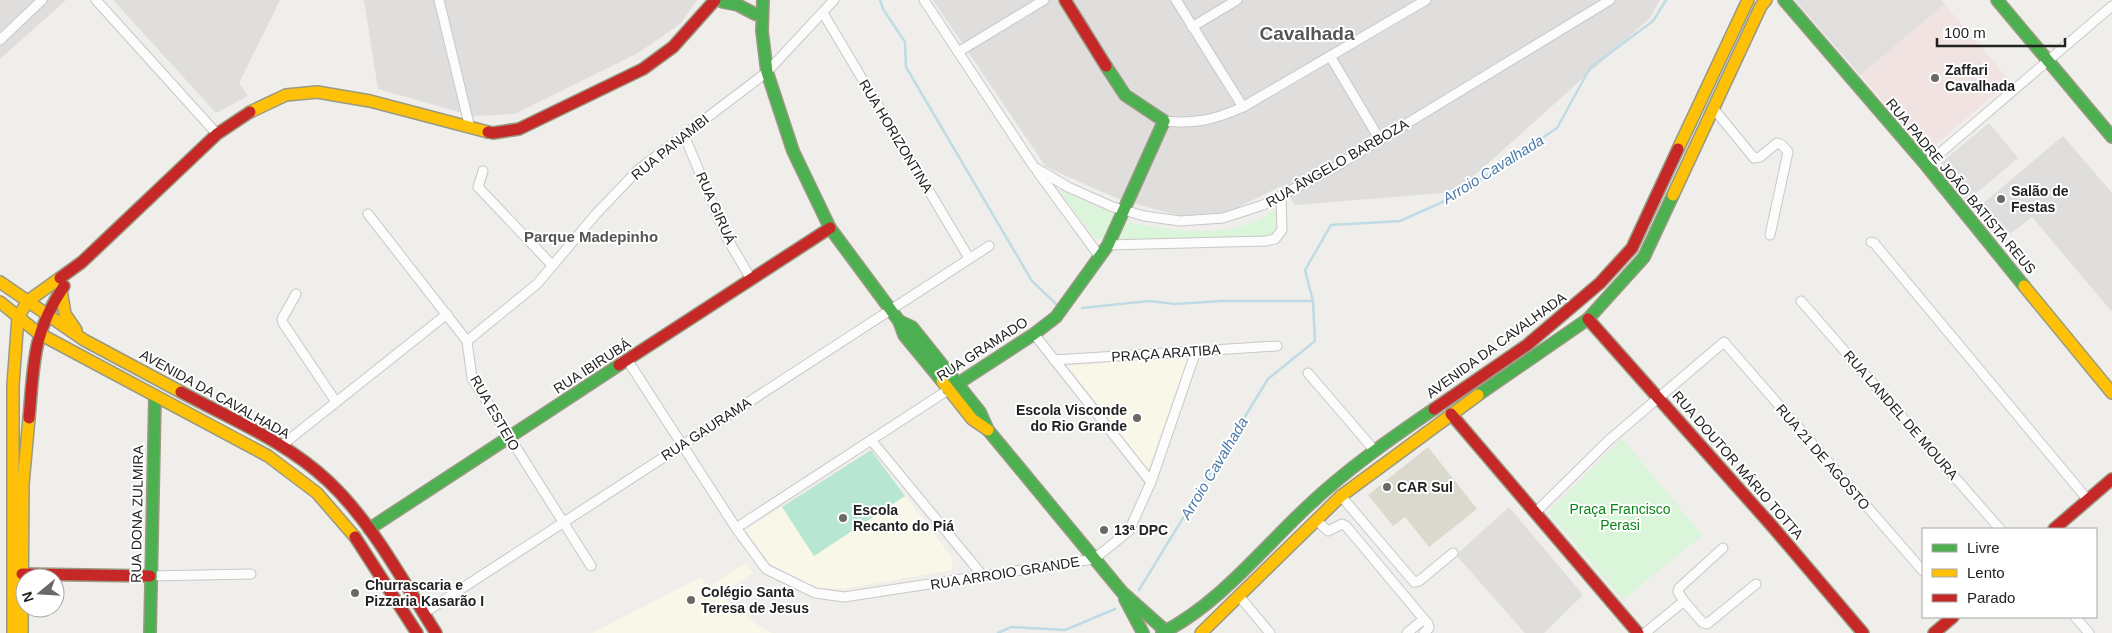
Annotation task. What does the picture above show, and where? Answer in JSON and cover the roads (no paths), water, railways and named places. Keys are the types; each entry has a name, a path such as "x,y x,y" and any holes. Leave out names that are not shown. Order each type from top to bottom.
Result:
{"main road":[{"path":"748,0 762,24"},
{"path":"763,0 762,24 767,72 793,151 830,228 890,310 899,321 912,327 952,386 980,412 988,430 1094,559 1122,592 1165,632"},
{"path":"1065,0 1126,94 1164,121"},
{"name":"AVENIDA DA CAVALHADA","path":"1165,632 1210,601 1332,485 1375,451 1567,315 1615,269 1632,248 1748,0"},
{"name":"AVENIDA DA CAVALHADA","path":"1201,633 1341,496 1451,414 1588,319 1644,257 1761,6 1766,0"},
{"name":"RUA PADRE JOÃO BATISTA REUS","path":"1784,0 1926,165 2112,393"},
{"path":"1997,0 2112,137"},
{"path":"13,633 13,386 18,317 28,301 82,262 217,134 259,106 286,95 317,92 370,101 493,133 519,129 643,69 673,47 708,10 721,1 738,5 755,14"},
{"name":"RUA GRAMADO","path":"952,386 1034,334 1056,317 1108,245 1164,121"},
{"name":"RUA IBIRUBÁ","path":"369,529 830,228"},
{"path":"22,568 23,484 38,333 61,290 82,262"},
{"path":"1588,319 1587,309 1592,298 1615,269"},
{"name":"AVENIDA DA CAVALHADA","path":"0,282 84,340 281,446 328,482 369,529 436,633"},
{"path":"61,290 65,314 84,340"},
{"name":"AVENIDA DA CAVALHADA","path":"0,302 38,333 268,456 317,493 356,538 417,633"},
{"name":"RUA DOUTOR MÁRIO TOTTA","path":"1588,319 1863,633"},
{"path":"13,386 32,387"},
{"name":"RUA DONA ZULMIRA","path":"150,633 155,396"},
{"path":"1451,414 1638,633"},
{"path":"2055,528 2112,479"},
{"path":"65,575 150,576"},
{"path":"1122,592 1143,633"},
{"path":"22,618 22,633"},
{"path":"1934,633 1952,618"}],"street":[{"path":"0,40 42,0"},
{"path":"96,0 217,134"},
{"path":"439,0 470,128"},
{"name":"RUA PANAMBI","path":"467,341 537,284 596,214 638,170 767,72 834,0"},
{"name":"RUA ÂNGELO BARBOZA","path":"924,0 1034,167 1068,187 1125,211 1144,216 1180,221 1210,220 1234,216 1281,196 1380,140 1610,0"},
{"path":"958,52 1044,0"},
{"path":"1176,0 1243,106"},
{"path":"1192,27 1237,0"},
{"path":"1164,121 1189,123 1216,119 1243,106 1426,0"},
{"path":"1926,165 2049,62 2112,6"},
{"name":"RUA HORIZONTINA","path":"823,13 969,258"},
{"path":"1330,56 1380,140"},
{"path":"1713,108 1754,158 1760,157 1779,143 1788,152 1770,235"},
{"name":"RUA GIRUÁ","path":"684,134 727,238 752,279"},
{"path":"1034,167 1100,257"},
{"path":"483,170 478,187 552,265"},
{"path":"1108,245 1266,241 1276,239 1282,230 1281,196"},
{"name":"RUA ESTEIO","path":"368,214 467,341 472,378 508,438 591,566"},
{"path":"1871,242 2088,500"},
{"name":"RUA GAURAMA","path":"424,613 988,246"},
{"path":"296,294 282,319 283,322 336,402"},
{"name":"RUA LANDEL DE MOURA","path":"1802,302 1999,528"},
{"path":"281,446 447,314"},
{"path":"1034,334 1151,482"},
{"name":"RUA 21 DE AGOSTO","path":"1658,397 1724,342 1922,570"},
{"name":"PRAÇA ARATIBA","path":"1054,360 1277,346"},
{"name":"RUA ARROIO GRANDE","path":"628,361 736,528 766,569 815,594 844,597 1094,559 1129,531 1151,482 1196,351"},
{"path":"1308,373 1375,451"},
{"name":"RUA GRAMADO","path":"736,528 952,386"},
{"path":"1535,513 1609,440 1658,397"},
{"path":"871,440 983,576"},
{"path":"1341,496 1414,582 1419,581 1453,552"},
{"path":"1316,520 1328,531 1342,524 1346,526 1424,618 1429,626 1424,633"},
{"path":"1723,548 1679,588 1678,592 1684,601 1702,622 1706,624 1756,584"},
{"path":"150,576 251,574"},
{"path":"1239,596 1270,633"},
{"path":"1645,633 1684,601"},
{"path":"1407,633 1424,618"},
{"path":"2076,618 2089,633"}],"waterway":[{"path":"880,0 883,9 905,42 906,67 1032,281 1056,304"},
{"name":"Arroio Cavalhada","path":"1139,590 1268,379 1315,341 1313,301 1305,270 1331,225 1400,221 1456,196 1557,128 1590,68 1653,21 1666,0"},
{"path":"1082,308 1149,301 1175,304 1222,301 1313,301"},
{"name":"Arroio Cavalhada","path":"998,633 1011,627 1065,630 1115,609"}],"place":[{"name":"Zaffari Cavalhada","path":"1935,78"},
{"name":"Salão de Festas","path":"2001,199"},
{"name":"Escola Visconde do Rio Grande","path":"1137,418"},
{"name":"CAR Sul","path":"1387,487"},
{"name":"Escola Recanto do Piá","path":"843,518"},
{"name":"13ª DPC","path":"1104,530"},
{"name":"Churrascaria e Pizzaria Kasarão I","path":"355,593"},
{"name":"Colégio Santa Teresa de Jesus","path":"691,600"}],"district":[{"name":"Cavalhada","path":"1307,33"},
{"name":"Parque Madepinho","path":"591,236"}],"park label":[{"name":"Praça Francisco Perasi","path":"1620,518"}]}
